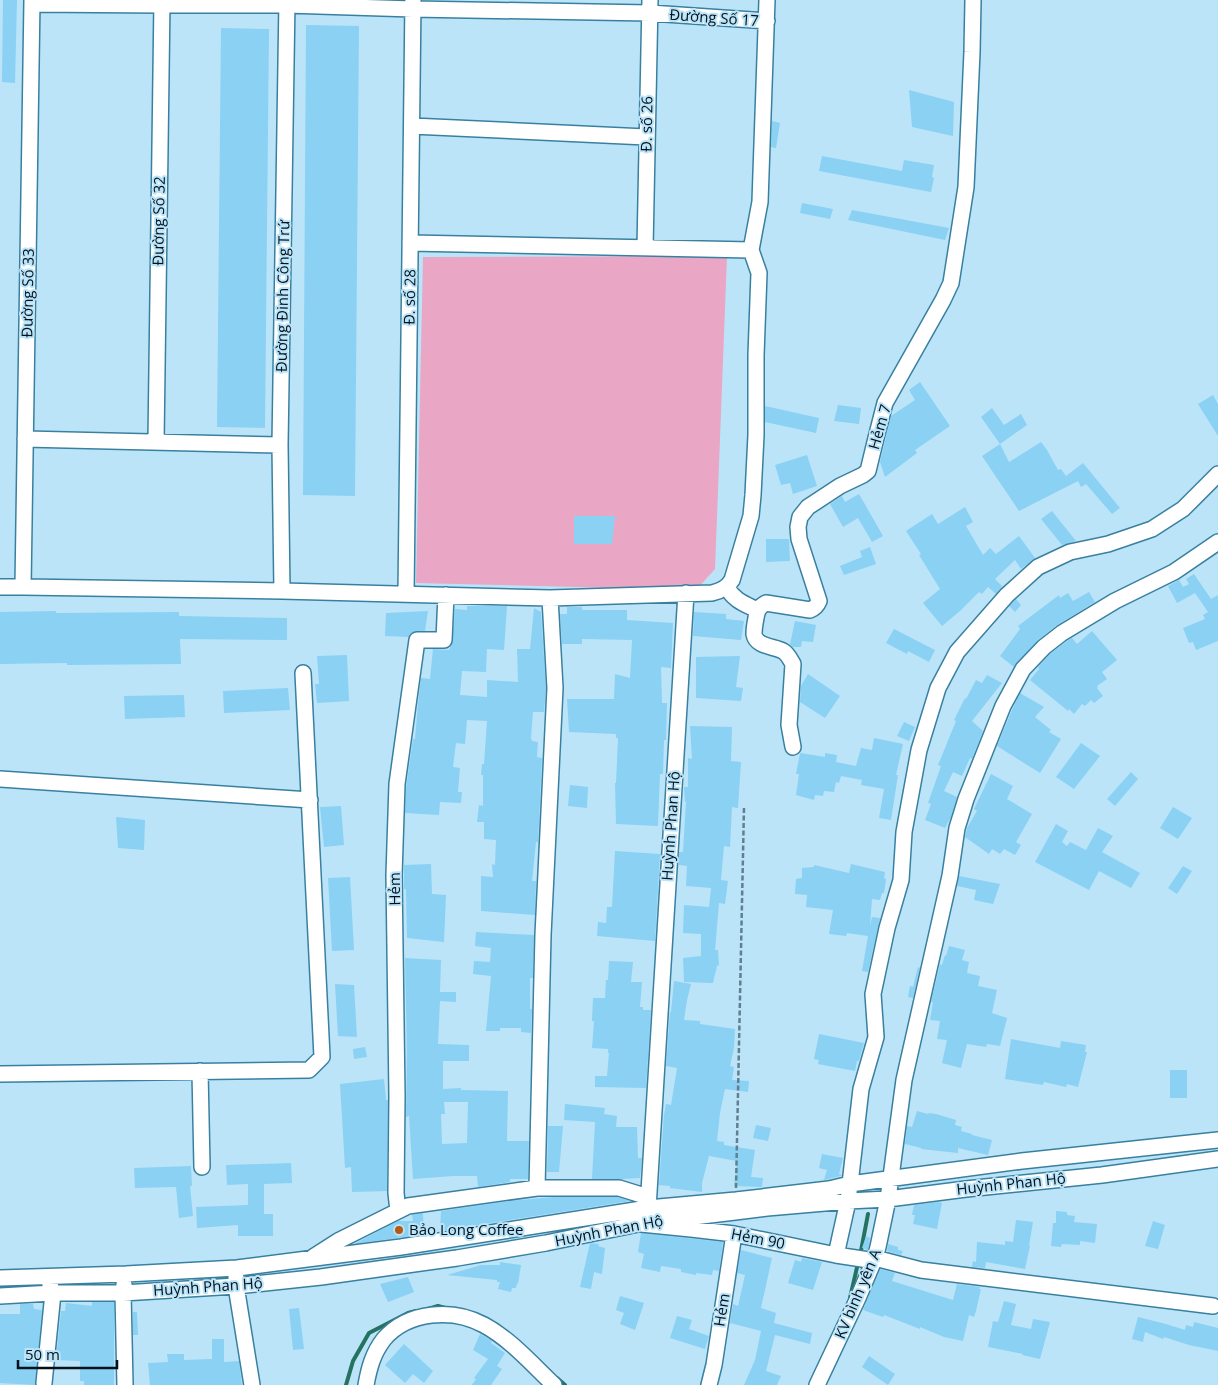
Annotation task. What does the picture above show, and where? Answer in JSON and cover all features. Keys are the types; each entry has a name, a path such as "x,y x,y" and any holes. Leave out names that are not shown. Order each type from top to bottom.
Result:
{"street":[{"path":"0,587 282,591 550,598 712,593 727,587 732,580 751,516 754,495 759,272 751,250 760,202 767,0"},
{"name":"Hẻm 7","path":"757,610 766,603 810,610 818,605 819,601 799,539 798,527 800,517 808,507 840,486 868,471 886,403 951,282 966,187 973,0"},
{"name":"Đường Số 17","path":"32,2 287,2 413,5 650,6 767,21"},
{"name":"Đường Số 33","path":"24,587 32,2"},
{"name":"Đường Đinh Công Trứ","path":"282,591 280,445 287,2"},
{"name":"Đường Số 32","path":"156,442 162,3"},
{"name":"Đ. số 28","path":"406,594 413,5"},
{"name":"Đ. số 26","path":"645,248 650,6"},
{"path":"412,126 646,137"},
{"path":"410,243 751,250"},
{"path":"25,439 280,445"},
{"path":"840,1255 861,1089 876,1036 873,994 886,928 901,880 904,832 919,750 938,688 957,652 1007,594 1038,567 1070,552 1108,544 1152,529 1182,509 1218,474"},
{"name":"KV bình yên A","path":"817,1385 846,1324 872,1259 888,1199 904,1080 950,876 957,828 992,731 1014,684 1032,658 1062,633 1115,602 1174,572 1218,542"},
{"path":"727,587 736,599 757,610 754,633 756,639 761,644 784,652 792,664 789,725 792,747"},
{"name":"Huỳnh Phan Hộ","path":"648,1202 686,594"},
{"name":"Hẻm","path":"398,1210 396,1193 397,1058 394,875 397,784 417,640 444,640 446,595"},
{"path":"538,1188 543,935 555,688 550,598"},
{"path":"0,1074 309,1070 322,1057 303,673"},
{"path":"0,779 310,800"},
{"path":"200,1071 202,1167"},
{"name":"Huỳnh Phan Hộ","path":"0,1278 237,1268 400,1247 648,1202 736,1200 829,1189 891,1178 1022,1161 1218,1140"},
{"name":"Huỳnh Phan Hộ","path":"0,1296 53,1293 123,1293 236,1286 321,1278 546,1243 642,1222 767,1208 888,1199 1218,1159"},
{"path":"310,1259 338,1240 408,1206 538,1188 619,1188 648,1202 642,1222"},
{"name":"Hẻm 90","path":"642,1222 641,1224 734,1234 840,1255 872,1259 921,1270 1213,1306"},
{"name":"Hẻm","path":"709,1385 714,1364 734,1234"},
{"path":"237,1268 236,1286 252,1385"},
{"path":"125,1385 123,1293 126,1274"},
{"path":"44,1384 53,1293 47,1276"},
{"path":"366,1385 371,1362 376,1352 384,1339 394,1330 406,1322 419,1317 453,1315 483,1324 498,1334 554,1385"}],"path":[{"path":"736,1200 744,807"}],"shaded area":[{"path":"727,256 715,569 696,590 416,583 423,257"}],"building":[{"path":"3,0 17,0 15,83 2,82"},
{"path":"306,25 359,26 355,496 303,495"},
{"path":"221,28 269,29 265,428 217,427"},
{"path":"909,90 954,102 953,136 912,127"},
{"path":"772,121 780,123 776,148 771,147"},
{"path":"822,156 902,171 904,160 934,165 931,192 819,171"},
{"path":"802,203 833,209 830,219 800,213"},
{"path":"852,210 949,228 945,240 848,220"},
{"path":"920,382 950,426 915,450 917,453 885,477 880,462 891,416 915,400 909,390"},
{"path":"1213,395 1218,404 1218,436 1198,404"},
{"path":"838,405 861,408 859,424 834,421"},
{"path":"765,406 819,418 816,433 765,422"},
{"path":"992,408 1004,425 1021,414 1027,425 1000,444 981,417"},
{"path":"1041,442 1058,470 1061,469 1066,476 1083,463 1120,508 1112,514 1086,484 1081,487 1078,481 1019,511 982,456 1000,444 1009,462"},
{"path":"807,455 817,486 793,494 790,483 781,485 775,465"},
{"path":"859,494 883,536 872,542 858,518 843,527 830,504 842,496 845,502"},
{"path":"965,507 973,522 966,526 983,555 990,548 996,554 1019,536 1035,558 1021,569 1015,560 995,579 1002,586 996,594 988,587 982,594 979,592 942,626 923,603 940,589 906,531 932,514 938,524"},
{"path":"1052,511 1076,541 1062,545 1041,519"},
{"path":"574,516 615,516 612,544 574,544"},
{"path":"766,539 789,539 790,561 766,562"},
{"path":"870,547 876,564 844,575 840,566 862,557 860,551"},
{"path":"1194,574 1211,599 1218,595 1218,641 1196,650 1193,642 1189,643 1183,628 1205,619 1203,615 1208,612 1195,593 1177,603 1168,586 1179,580 1183,587 1189,584 1186,579"},
{"path":"1089,592 1095,602 1057,625 1038,640 1014,667 1000,656 1020,629 1018,626 1059,595 1060,598 1068,593 1073,601"},
{"path":"1016,599 1021,605 1015,612 1009,606"},
{"path":"467,606 507,606 504,650 487,649 486,672 462,671 460,695 487,697 487,680 518,682 517,649 530,649 534,608 541,612 546,688 544,712 533,712 531,738 532,741 538,742 537,757 542,758 538,842 536,842 532,881 536,881 535,915 481,911 481,876 493,877 492,864 495,865 496,840 484,839 484,822 477,822 479,805 483,806 483,775 481,775 482,764 484,764 487,721 467,720 465,744 456,743 453,767 460,768 458,792 462,792 461,803 440,802 439,815 405,813 406,788 413,739 415,739 421,678 430,679 433,649 449,650 452,644 455,609 467,610"},
{"path":"567,607 582,607 582,610 627,610 627,620 673,623 671,668 661,667 662,703 667,703 663,774 660,774 658,826 616,824 615,783 618,738 616,738 616,734 569,732 567,699 614,699 615,674 630,678 632,640 582,639 582,644 562,644 560,614 567,614"},
{"path":"56,611 56,613 179,612 179,616 287,618 287,640 180,639 181,664 0,664 0,612"},
{"path":"428,611 425,631 413,632 408,637 385,636 386,613"},
{"path":"694,612 726,614 726,619 744,621 741,640 693,636"},
{"path":"795,621 816,625 813,642 802,641 801,647 792,647 790,644"},
{"path":"894,629 935,650 929,662 908,651 907,654 886,643"},
{"path":"1092,631 1117,660 1102,672 1107,679 1097,688 1103,696 1094,703 1091,700 1085,706 1082,704 1074,714 1030,680 1039,669 1038,667 1050,654 1072,638 1077,644"},
{"path":"347,655 349,701 317,703 315,684 319,684 317,656"},
{"path":"740,656 736,687 743,688 741,701 696,698 696,657"},
{"path":"808,674 840,696 825,718 800,702 801,686"},
{"path":"987,675 1002,683 972,721 983,731 972,759 970,758 962,776 953,772 944,791 957,797 951,817 945,828 925,820 931,804 928,803 941,766 938,765 956,721 954,720 965,698 976,680 982,683"},
{"path":"288,688 290,710 224,713 223,691"},
{"path":"1020,693 1044,707 1035,717 1051,730 1049,732 1061,739 1040,773 997,746"},
{"path":"184,695 185,717 125,719 124,696"},
{"path":"904,722 915,727 909,741 897,736"},
{"path":"690,726 732,727 731,761 741,762 738,808 732,807 730,847 724,846 721,880 728,881 725,904 719,903 715,950 718,950 719,965 717,966 713,983 684,982 683,958 701,956 701,934 683,933 684,905 709,907 711,888 686,886 687,866 679,865 679,852 683,852 686,802 684,787 688,787 688,758 692,759"},
{"path":"874,738 903,744 896,775 898,775 891,820 879,818 884,789 861,785 862,780 841,776 839,783 836,782 834,792 824,791 823,796 815,795 814,800 796,795 799,774 796,774 800,753 825,757 825,753 837,755 836,762 856,766 861,748 872,750"},
{"path":"1081,743 1100,756 1074,789 1056,777"},
{"path":"1131,772 1138,779 1115,806 1107,799"},
{"path":"991,774 1013,786 1007,799 1032,814 1016,842 1021,845 1015,855 1004,849 1000,854 992,849 989,854 965,837 967,828 977,811 974,809"},
{"path":"570,785 588,787 587,808 568,806"},
{"path":"341,806 344,845 324,847 320,807"},
{"path":"1173,807 1192,818 1178,839 1160,828"},
{"path":"116,817 145,820 144,850 118,848"},
{"path":"1056,824 1068,831 1062,842 1067,846 1070,842 1086,850 1098,828 1113,836 1102,852 1140,873 1131,888 1099,871 1089,890 1035,862"},
{"path":"615,851 660,854 655,941 597,936 598,922 606,923 607,907 612,907"},
{"path":"431,864 432,894 446,895 444,942 407,938 404,865"},
{"path":"851,864 885,872 884,893 882,893 880,900 872,899 870,926 872,917 880,918 868,972 862,971 868,936 847,933 846,936 829,934 833,910 806,907 807,895 795,894 796,879 802,878 802,868 814,867 814,865 849,873"},
{"path":"1183,866 1192,871 1177,894 1168,888"},
{"path":"959,876 1000,884 993,904 974,900 976,890 957,886"},
{"path":"350,877 354,950 332,951 328,878"},
{"path":"476,932 534,935 533,978 530,978 531,1033 521,1032 521,1028 500,1028 500,1031 486,1031 491,976 473,974 474,961 490,962 491,948 475,946"},
{"path":"949,946 965,950 962,960 969,962 967,973 980,976 978,986 997,990 992,1013 1007,1018 1000,1046 987,1044 986,1047 967,1044 961,1068 942,1063 947,1040 937,1039 940,1021 930,1020 933,1002 931,1002 940,964 942,965"},
{"path":"405,958 441,960 440,992 456,992 456,1002 440,1001 438,1044 469,1045 469,1061 443,1061 443,1089 461,1088 461,1090 508,1091 507,1141 529,1141 528,1179 510,1179 510,1182 478,1187 477,1176 413,1179 409,1116 406,1117","holes":["444,1102 468,1102 467,1143 442,1144 441,1114 445,1114"]},
{"path":"609,961 633,962 631,982 642,982 640,1007 643,1007 643,1010 651,1010 646,1088 595,1087 595,1076 607,1076 609,1053 608,1049 592,1048 593,998 605,998"},
{"path":"918,967 920,968 913,998 908,997 910,986 913,987"},
{"path":"674,981 691,984 684,1020 700,1021 700,1024 735,1029 734,1048 730,1066 734,1067 732,1080 749,1081 748,1092 725,1089 717,1141 724,1142 724,1145 755,1150 751,1177 763,1178 762,1187 734,1186 737,1161 709,1156 702,1183 702,1192 659,1185 664,1115 666,1104 671,1105 677,1068 666,1066"},
{"path":"335,984 354,985 357,1037 338,1036"},
{"path":"819,1034 864,1043 855,1071 818,1064 819,1060 814,1059"},
{"path":"1011,1039 1060,1048 1061,1041 1086,1045 1085,1052 1087,1052 1078,1087 1067,1084 1066,1087 1044,1082 1043,1085 1005,1079"},
{"path":"365,1047 367,1057 354,1059 353,1049"},
{"path":"1170,1070 1187,1070 1187,1098 1170,1098"},
{"path":"384,1079 386,1100 388,1100 387,1191 352,1192 351,1167 345,1168 340,1084"},
{"path":"565,1104 605,1108 604,1114 617,1116 616,1127 637,1127 638,1158 642,1158 640,1178 623,1180 592,1179 595,1122 564,1120"},
{"path":"917,1111 956,1120 955,1125 962,1127 961,1131 992,1140 988,1155 958,1148 958,1153 921,1149 905,1144 907,1126 912,1127"},
{"path":"756,1125 771,1128 768,1141 753,1138"},
{"path":"548,1126 563,1126 559,1172 547,1172"},
{"path":"822,1154 843,1158 839,1174 841,1176 824,1180 827,1170 819,1168"},
{"path":"291,1163 292,1183 264,1184 264,1214 273,1214 273,1236 238,1236 238,1225 197,1228 196,1207 248,1205 248,1184 227,1185 226,1165"},
{"path":"191,1166 192,1186 190,1186 193,1216 179,1218 176,1187 135,1188 134,1168"},
{"path":"554,1197 618,1197 630,1201 440,1231 441,1211 509,1201"},
{"path":"942,1203 937,1229 913,1224 915,1215 912,1215 914,1205"},
{"path":"1056,1211 1067,1212 1067,1215 1075,1216 1074,1222 1097,1224 1095,1243 1080,1241 1080,1245 1062,1244 1061,1247 1051,1246 1053,1223 1056,1223"},
{"path":"423,1213 424,1234 354,1244 398,1221 413,1221 412,1215"},
{"path":"1016,1220 1033,1222 1025,1269 986,1262 985,1268 972,1267 973,1261 976,1262 977,1242 1005,1245 1005,1241 1013,1242"},
{"path":"1153,1221 1165,1225 1158,1249 1145,1246"},
{"path":"641,1233 723,1242 719,1271 713,1270 712,1275 696,1273 696,1275 681,1272 681,1269 661,1266 660,1272 641,1268 644,1254 638,1252"},
{"path":"866,1236 870,1238 868,1250 862,1248"},
{"path":"590,1243 599,1244 598,1246 605,1248 602,1274 594,1272 591,1289 580,1287"},
{"path":"888,1244 898,1247 898,1250 903,1251 901,1255 887,1251"},
{"path":"741,1250 772,1258 761,1308 776,1313 774,1323 812,1333 810,1344 775,1335 766,1371 781,1376 777,1385 744,1385 755,1360 761,1331 730,1323 733,1304 738,1306 745,1275 737,1273"},
{"path":"802,1258 822,1262 813,1290 788,1283 795,1260 801,1262"},
{"path":"500,1262 521,1265 518,1284 516,1288 512,1288 511,1292 498,1289 500,1282 497,1282 497,1280 447,1275 481,1265 500,1265"},
{"path":"880,1269 895,1273 892,1281 953,1300 957,1284 980,1287 976,1311 974,1317 969,1315 963,1341 944,1337 884,1315 883,1317 863,1310"},
{"path":"408,1277 414,1292 388,1302 380,1284"},
{"path":"620,1296 644,1303 635,1330 620,1324 624,1313 616,1310"},
{"path":"1004,1301 1016,1304 1011,1325 1031,1329 1033,1319 1050,1322 1040,1359 988,1347 993,1321 998,1322"},
{"path":"92,1302 114,1302 114,1385 84,1385 84,1381 80,1381 80,1361 56,1360 61,1311 65,1311 66,1303 92,1306"},
{"path":"20,1304 33,1304 34,1309 42,1310 35,1385 0,1383 0,1314 20,1314"},
{"path":"299,1308 304,1349 293,1350 289,1309"},
{"path":"133,1312 137,1312 138,1335 133,1335"},
{"path":"677,1316 692,1320 689,1329 709,1336 705,1349 670,1338"},
{"path":"1138,1317 1185,1330 1186,1325 1193,1327 1194,1322 1218,1328 1218,1351 1164,1337 1163,1339 1145,1332 1143,1342 1132,1339"},
{"path":"480,1334 492,1341 491,1343 505,1353 497,1366 502,1369 491,1385 472,1385 476,1379 474,1378 488,1359 473,1350"},
{"path":"212,1339 224,1339 224,1362 239,1361 242,1385 150,1385 148,1363 168,1362 167,1354 184,1354 184,1360 212,1359"},
{"path":"404,1344 433,1371 424,1383 413,1374 405,1383 385,1365"},
{"path":"869,1356 895,1374 888,1385 862,1367"}],"waterway":[{"path":"860,1256 868,1214"},
{"path":"850,1298 858,1263"},
{"path":"428,1309 438,1306 445,1308"},
{"path":"346,1385 353,1361 369,1333 408,1313 416,1311"},
{"path":"557,1378 565,1385"}],"place":[{"name":"Bảo Long Coffee","path":"399,1230"}]}
